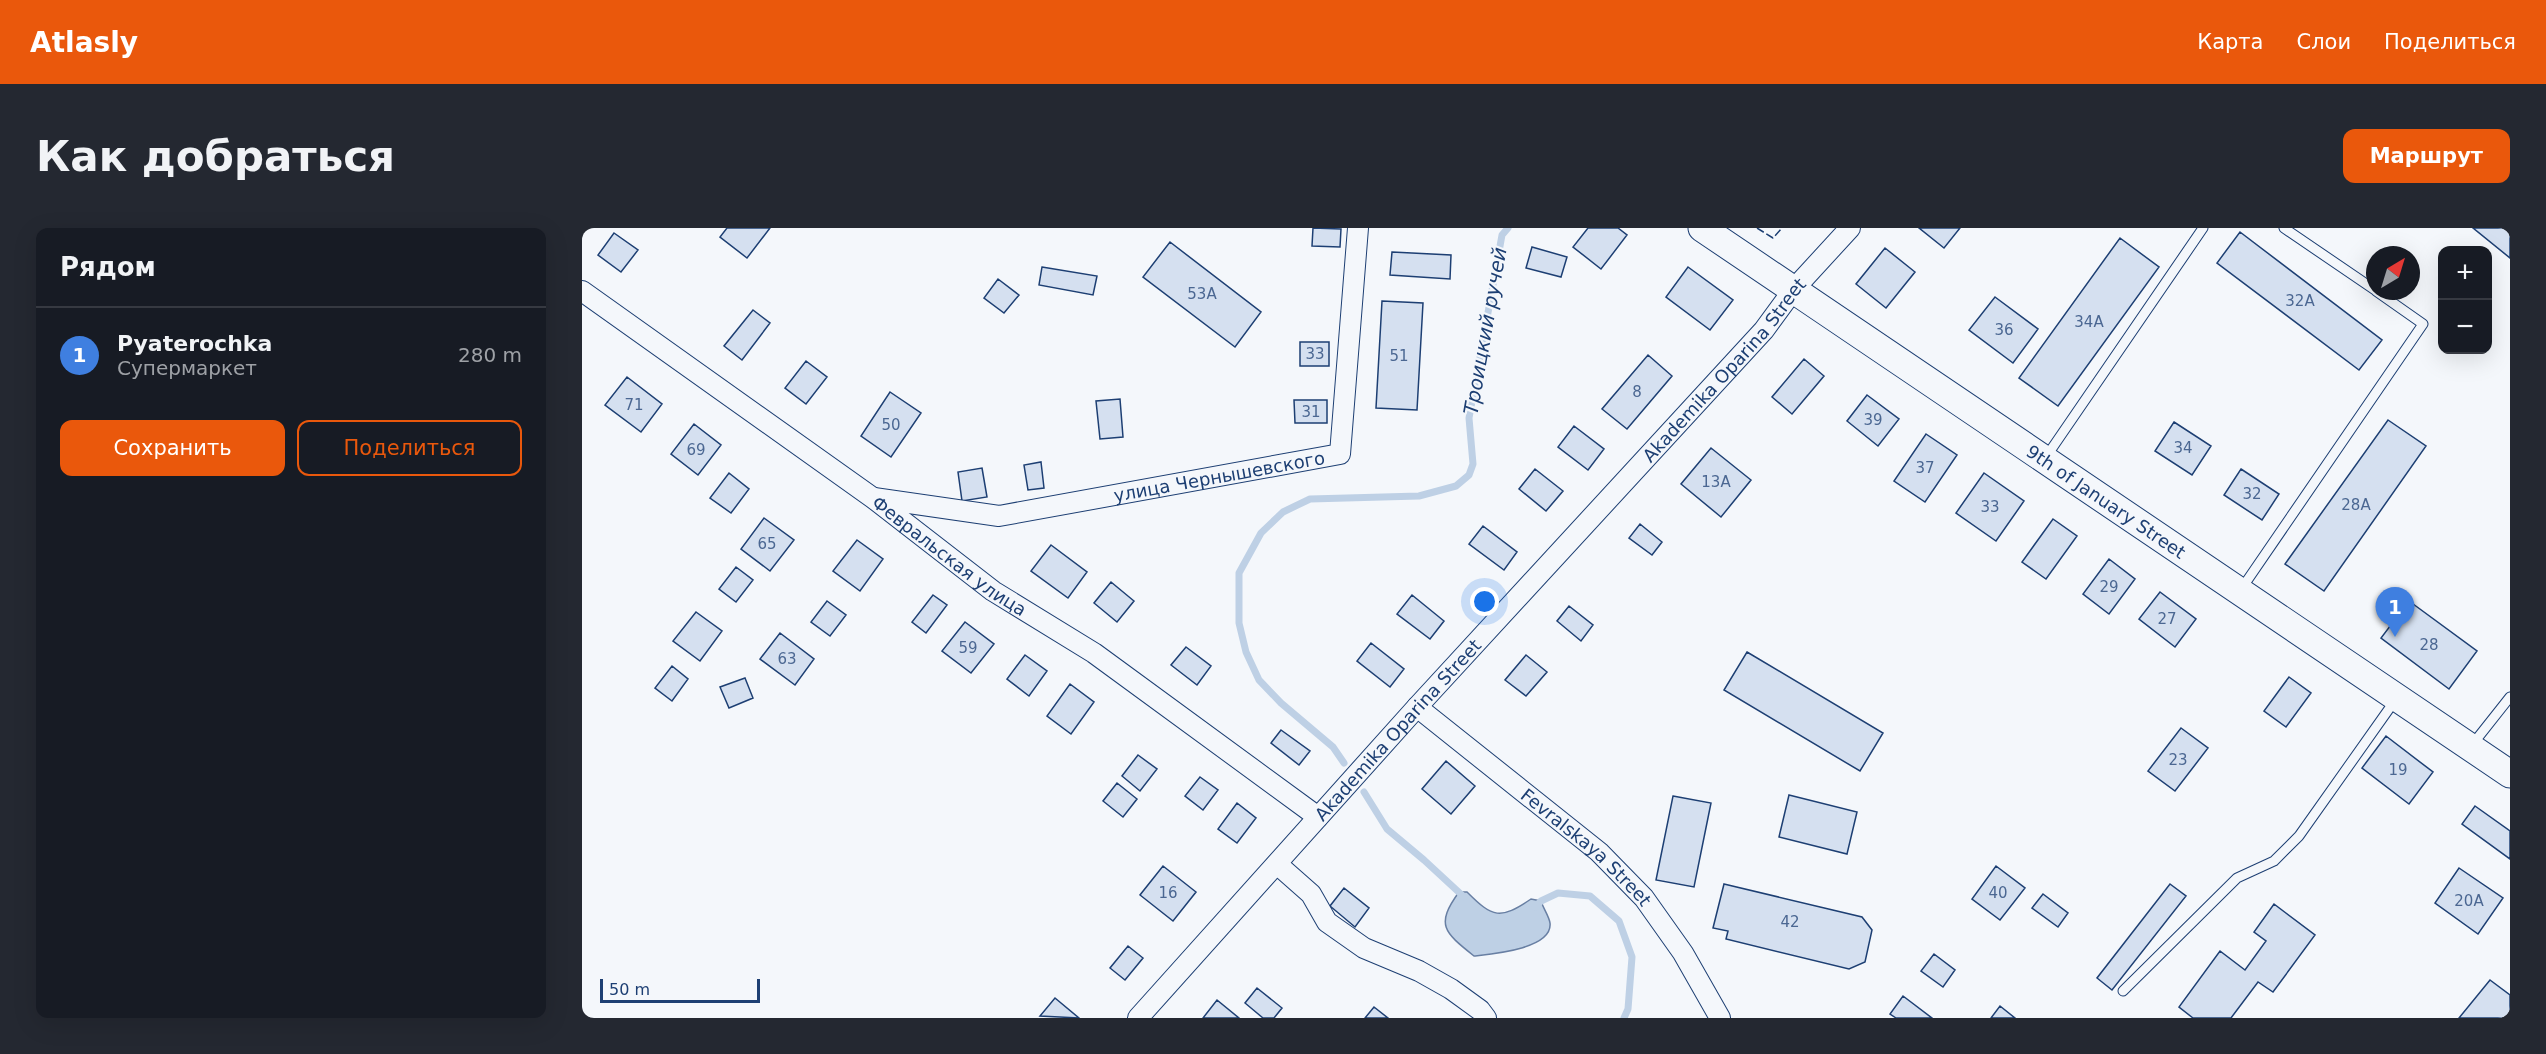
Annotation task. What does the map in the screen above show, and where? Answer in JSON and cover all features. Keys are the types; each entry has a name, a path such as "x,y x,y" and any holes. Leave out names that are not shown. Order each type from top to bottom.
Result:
{"main road":[{"name":"9th of January Street","path":"1702,228 2510,774"}],"street":[{"name":"улица Чернышевского","path":"873,498 999,516 1340,454 1358,228"},
{"name":"Akademika Oparina Street","path":"1138,1018 1417,707 1764,330 1794,289 1850,228"},
{"name":"Февральская улица","path":"582,291 873,498 993,591 1094,653 1318,818"},
{"name":"Fevralskaya Street","path":"1417,707 1599,852 1644,898 1683,953 1720,1018"},
{"path":"1277,864 1311,894 1327,922 1364,948 1419,971 1451,988 1480,1010 1486,1018"}],"lane":[{"path":"2045,459 2203,228"},
{"path":"2284,228 2366,285"},
{"path":"2240,590 2423,324 2388,300"},
{"path":"2470,747 2510,697"},
{"path":"2123,991 2237,878 2274,861 2299,836 2398,698"}],"water":[{"path":"1459,892 1467,892 1484,907 1497,913 1512,910 1531,899 1541,901 1550,923 1548,932 1542,939 1520,948 1474,956 1456,941 1446,927 1447,913"}],"building":[{"path":"727,228 770,228 747,258 720,237"},
{"path":"1313,228 1341,229 1340,247 1312,246"},
{"path":"1588,228 1618,228 1627,235 1601,269 1573,247"},
{"path":"1919,228 1960,228 1944,248"},
{"path":"2473,228 2510,228 2510,258"},
{"path":"2240,232 2382,340 2359,370 2217,263"},
{"path":"614,233 638,250 621,272 598,255"},
{"path":"2120,238 2159,267 2058,406 2019,378"},
{"path":"1170,242 1261,312 1235,347 1143,277"},
{"path":"1532,247 1567,257 1561,277 1526,268"},
{"path":"1885,248 1915,272 1886,308 1856,284"},
{"path":"1392,252 1451,255 1450,279 1390,275"},
{"path":"1042,267 1097,276 1093,295 1039,285"},
{"path":"1688,267 1733,300 1710,330 1666,297"},
{"path":"998,279 1019,295 1004,313 984,298"},
{"path":"1995,297 2038,329 2013,363 1969,330"},
{"path":"1382,301 1423,303 1417,410 1376,408"},
{"path":"753,310 770,323 742,360 724,346"},
{"path":"1300,342 1329,342 1329,366 1300,366"},
{"path":"1648,355 1672,376 1627,429 1602,409"},
{"path":"1804,359 1824,376 1792,414 1772,397"},
{"path":"806,361 827,377 806,404 785,388"},
{"path":"627,377 662,404 641,432 605,405"},
{"path":"890,392 921,413 891,457 861,436"},
{"path":"1867,395 1899,419 1878,446 1847,421"},
{"path":"1120,399 1123,437 1100,439 1096,401"},
{"path":"1294,400 1327,400 1327,423 1295,423"},
{"path":"2388,420 2426,446 2324,591 2285,564"},
{"path":"2174,422 2211,446 2192,475 2155,451"},
{"path":"694,424 721,445 698,475 671,454"},
{"path":"1574,426 1604,449 1588,470 1558,447"},
{"path":"1926,434 1957,455 1925,502 1894,481"},
{"path":"1711,448 1751,480 1721,517 1681,484"},
{"path":"1041,462 1044,488 1028,490 1024,465"},
{"path":"982,468 987,497 962,501 958,472"},
{"path":"1535,469 1563,491 1546,511 1519,489"},
{"path":"2241,469 2279,494 2262,520 2224,495"},
{"path":"729,473 749,489 731,513 710,498"},
{"path":"1984,473 2024,501 1996,541 1956,513"},
{"path":"764,518 794,540 770,571 741,549"},
{"path":"2053,519 2077,536 2046,579 2022,562"},
{"path":"1640,524 1662,542 1652,555 1629,538"},
{"path":"1483,526 1517,552 1504,570 1469,544"},
{"path":"857,540 883,559 860,591 833,571"},
{"path":"1051,545 1087,572 1068,598 1031,571"},
{"path":"2109,559 2135,579 2109,614 2083,594"},
{"path":"736,567 753,580 736,602 719,589"},
{"path":"1111,582 1134,601 1117,622 1094,603"},
{"path":"2160,592 2196,619 2175,647 2139,619"},
{"path":"933,595 947,605 926,633 912,622"},
{"path":"1412,595 1444,621 1430,639 1397,614"},
{"path":"827,601 846,615 830,636 811,622"},
{"path":"2409,601 2477,651 2449,689 2381,638"},
{"path":"1569,606 1593,625 1581,641 1557,621"},
{"path":"696,612 722,631 700,661 673,641"},
{"path":"965,622 994,644 971,673 942,651"},
{"path":"780,633 814,659 795,685 760,659"},
{"path":"1371,643 1404,669 1390,687 1357,661"},
{"path":"1186,647 1211,666 1197,685 1171,665"},
{"path":"1747,652 1883,733 1860,771 1724,690"},
{"path":"1025,655 1047,671 1029,696 1007,679"},
{"path":"1526,655 1547,672 1526,696 1505,680"},
{"path":"672,666 688,679 672,701 655,688"},
{"path":"2289,677 2311,693 2286,727 2264,711"},
{"path":"745,678 753,698 729,708 720,687"},
{"path":"1070,684 1094,702 1071,734 1047,716"},
{"path":"2181,728 2208,748 2175,791 2148,771"},
{"path":"1281,730 1310,751 1299,765 1271,743"},
{"path":"2386,736 2433,772 2409,804 2362,768"},
{"path":"1138,755 1157,769 1140,791 1122,776"},
{"path":"1446,761 1475,786 1451,814 1422,789"},
{"path":"1200,777 1218,790 1203,810 1185,796"},
{"path":"1117,783 1137,799 1123,817 1103,801"},
{"path":"1789,795 1857,812 1847,854 1779,837"},
{"path":"1673,796 1711,803 1694,887 1656,880"},
{"path":"1237,803 1256,818 1237,843 1218,829"},
{"path":"2475,806 2510,831 2510,859 2462,824"},
{"path":"1163,866 1196,892 1173,921 1140,895"},
{"path":"1996,866 2025,888 2000,920 1972,899"},
{"path":"2459,868 2503,898 2478,934 2435,903"},
{"path":"1724,884 1862,917 1872,930 1865,962 1849,969 1726,939 1728,931 1713,928"},
{"path":"2170,884 2186,896 2112,990 2097,978"},
{"path":"1344,888 1369,908 1355,927 1330,906"},
{"path":"2043,894 2068,913 2058,927 2032,908"},
{"path":"2274,904 2315,935 2273,992 2258,982 2231,1018 2193,1018 2179,1007 2220,951 2245,970 2266,941 2254,932"},
{"path":"1128,946 1143,958 1125,980 1110,968"},
{"path":"1934,954 1955,970 1943,987 1921,971"},
{"path":"2490,980 2510,995 2510,1018 2459,1018"},
{"path":"1257,988 1282,1008 1274,1018 1263,1018 1245,1003"},
{"path":"1903,996 1932,1018 1896,1018 1890,1014"},
{"path":"1055,998 1079,1018 1040,1016"},
{"path":"1217,1000 1239,1018 1203,1018"},
{"path":"2000,1006 2015,1018 1991,1018"},
{"path":"1374,1007 1388,1018 1365,1018"}],"waterway":[{"name":"Троицкий ручей","path":"1344,763 1333,747 1281,703 1259,680 1246,652 1239,623 1239,573 1261,533 1283,512 1310,499 1419,496 1456,486 1469,475 1473,464 1469,418 1502,235 1508,228"},
{"name":"Троицкий ручей","path":"1364,792 1387,829 1464,897"},
{"name":"Троицкий ручей","path":"1535,907 1541,901 1558,893 1590,896 1619,921 1632,957 1628,1009 1624,1018"}],"fence":[{"path":"1757,228 1773,238 1782,228"}],"place":[{"name":"Pyaterochka","path":"2395,637"}]}
